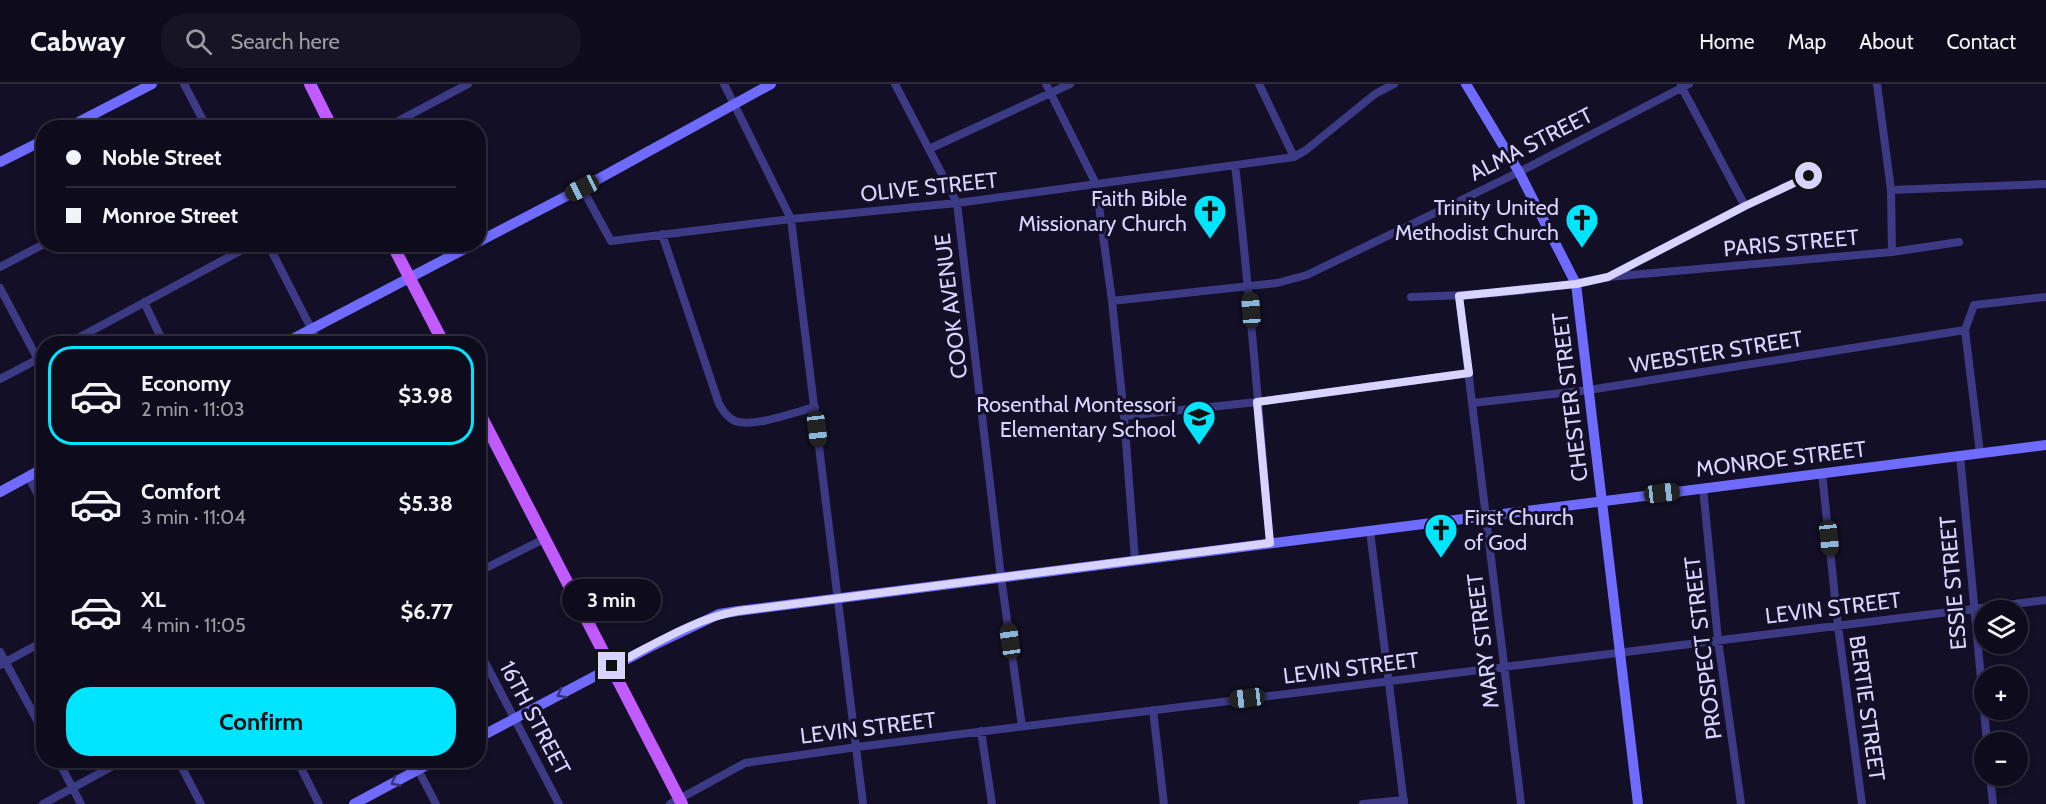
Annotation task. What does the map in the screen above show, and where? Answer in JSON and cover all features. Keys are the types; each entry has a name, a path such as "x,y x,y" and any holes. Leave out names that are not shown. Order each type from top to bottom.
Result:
{"main road":[{"path":"82,120 152,84"},
{"path":"310,84 328,120"},
{"path":"486,238 771,84"},
{"name":"CHESTER STREET","path":"1466,84 1519,172 1576,284 1638,804"},
{"path":"0,162 36,144"},
{"path":"396,252 440,336"},
{"path":"298,336 459,252"},
{"path":"486,426 612,666 677,802"},
{"name":"MONROE STREET","path":"486,734 612,666 719,615 2046,445"},
{"path":"0,492 36,472"},
{"path":"354,804 410,768"}],"street":[{"path":"184,84 203,120"},
{"path":"400,120 468,84"},
{"path":"724,84 791,219 863,804"},
{"path":"895,84 957,203"},
{"path":"1046,84 1095,184 1112,301 1125,416 1135,560"},
{"path":"930,150 1070,84"},
{"path":"1259,84 1294,157"},
{"name":"OLIVE STREET","path":"582,188 611,241 791,219 957,203 1294,157 1306,150 1375,94 1394,84"},
{"path":"1876,84 1891,190 1892,252"},
{"path":"1683,85 1745,206"},
{"name":"ALMA STREET","path":"1112,301 1277,283 1307,275 1519,172 1683,85"},
{"path":"1235,165 1249,286 1270,543"},
{"path":"1608,277 1745,206 1809,176"},
{"path":"1891,190 2046,184"},
{"name":"COOK AVENUE","path":"957,203 1001,578 1022,726"},
{"path":"662,234 719,404 726,415 735,421 750,423 815,408"},
{"name":"PARIS STREET","path":"1411,297 1459,296 1576,284 1608,277 1892,252 1959,242"},
{"path":"0,267 36,248"},
{"path":"82,336 238,252"},
{"path":"271,252 315,336"},
{"path":"0,288 36,350"},
{"name":"MARY STREET","path":"1459,296 1521,804"},
{"path":"1980,453 1965,330 1974,305 2046,297"},
{"path":"144,302 160,336"},
{"name":"WEBSTER STREET","path":"1472,403 1589,390 1965,330"},
{"path":"0,379 36,359"},
{"path":"1125,416 1257,402 1469,373"},
{"name":"ESSIE STREET","path":"1960,456 1986,732"},
{"name":"BERTIE STREET","path":"1822,473 1838,626 1862,804"},
{"path":"28,476 36,491"},
{"name":"PROSPECT STREET","path":"1703,488 1718,640 1741,804"},
{"path":"1363,804 1404,802 1370,531"},
{"path":"486,568 544,539"},
{"name":"LEVIN STREET","path":"677,802 745,763 981,731 2046,600"},
{"path":"3,664 36,645"},
{"path":"0,652 3,664 36,720"},
{"name":"16TH STREET","path":"486,664 559,804"},
{"path":"1153,710 1164,804"},
{"path":"981,731 992,804"},
{"path":"62,768 81,804"},
{"path":"43,804 109,768"},
{"path":"182,768 201,804"},
{"path":"301,768 319,804"},
{"path":"417,768 436,804"},
{"path":"1991,786 1993,804"}],"place":[{"name":"Faith Bible Missionary Church","path":"1210,240"},
{"name":"Trinity United Methodist Church","path":"1582,249"},
{"name":"Rosenthal Montessori Elementary School","path":"1199,446"},
{"name":"First Church of God","path":"1441,559"}],"route":[{"path":"612,666 701,622 738,611 1270,543 1257,402 1469,373 1459,296 1576,284 1608,277 1745,206 1809,176"}]}
